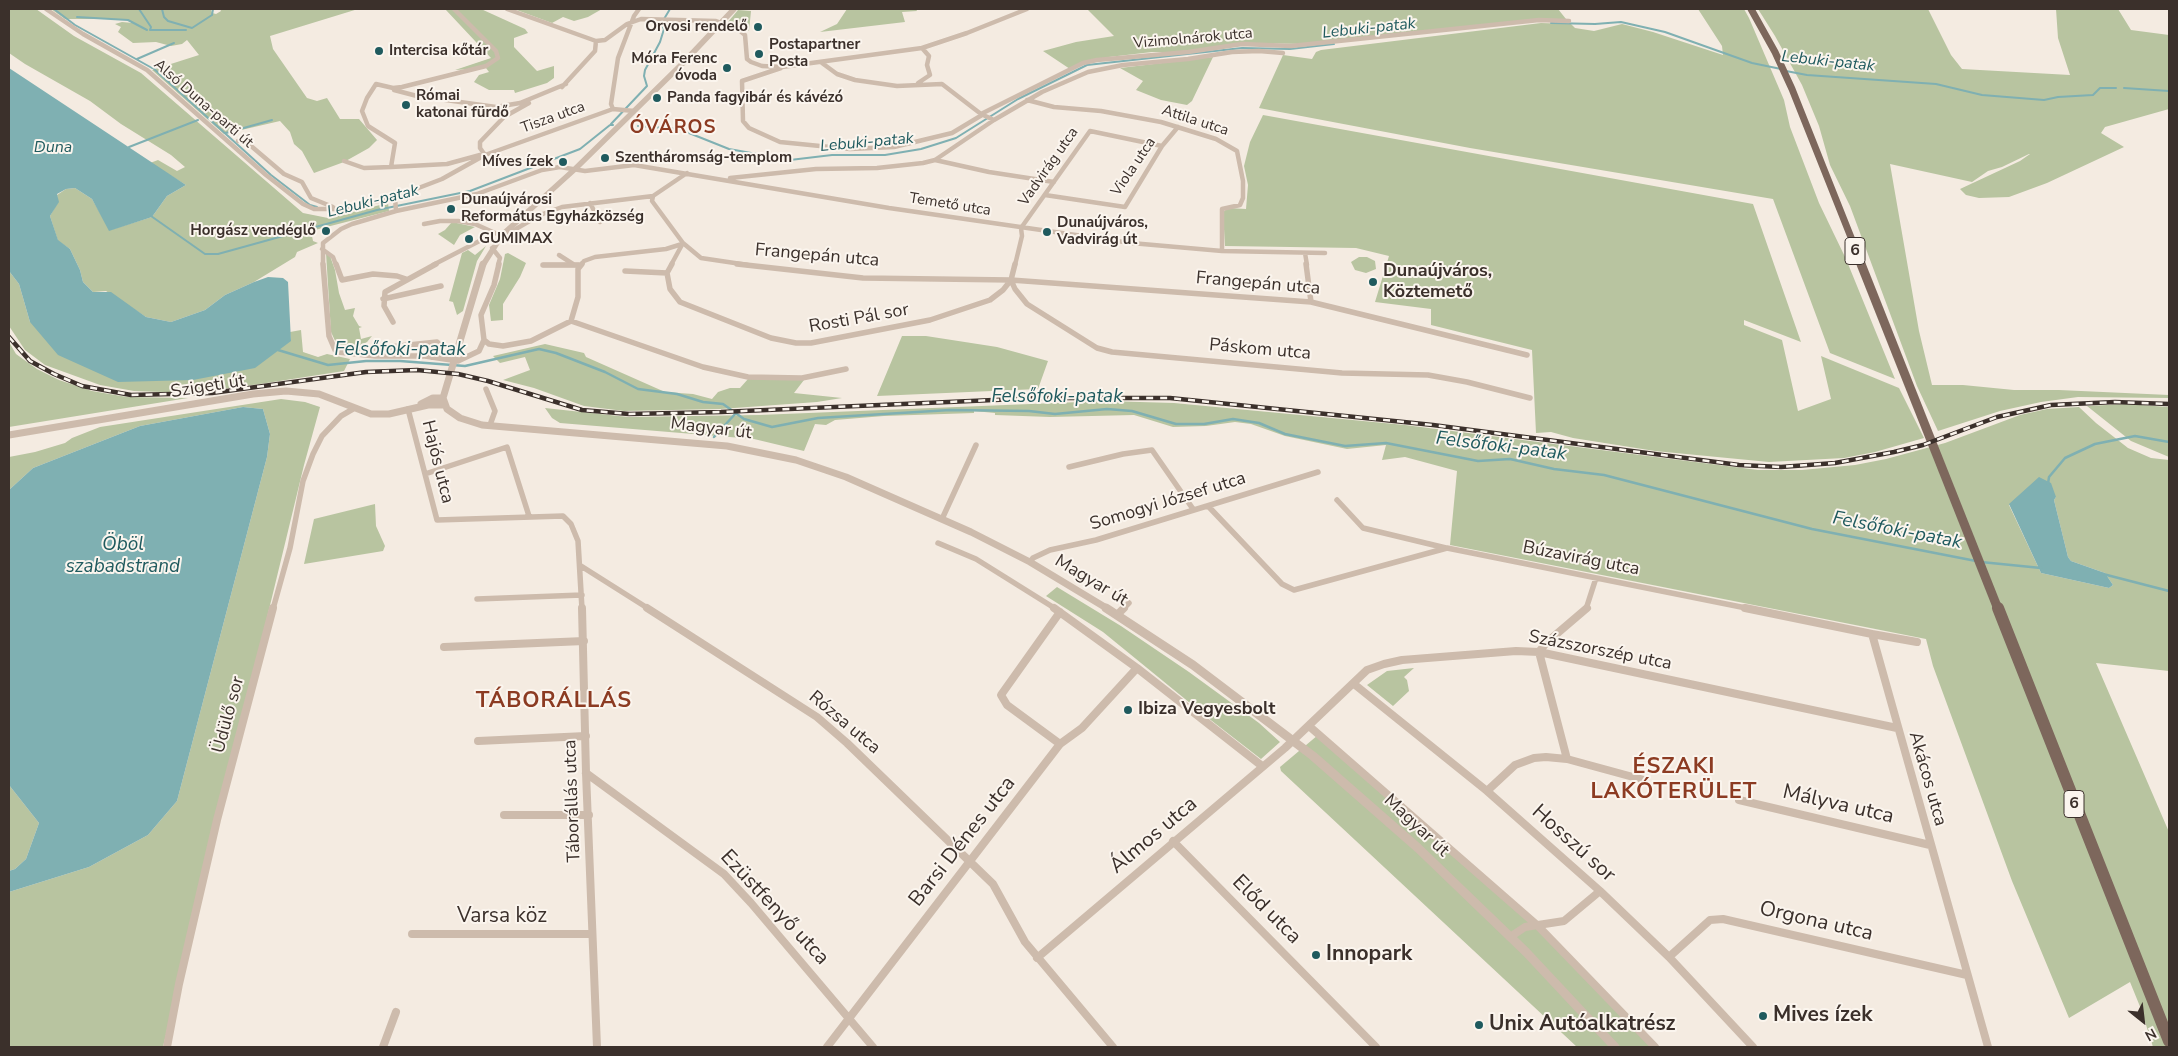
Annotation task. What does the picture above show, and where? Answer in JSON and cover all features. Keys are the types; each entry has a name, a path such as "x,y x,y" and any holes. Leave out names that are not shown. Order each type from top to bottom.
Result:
{"main road":[{"name":"6","path":"1751,9 1783,71 2169,1041"}],"street":[{"name":"Alsó Duna-parti út","path":"46,9 83,34 147,70 266,175 303,204 314,209 341,209"},
{"path":"394,89 473,69 492,63 498,58 496,51 454,9"},
{"path":"507,9 596,41 610,37 632,21 641,18 720,23 739,30 745,35 747,59 751,62 762,66 782,68 922,48 959,36 1027,9"},
{"path":"614,109 611,104 618,58 632,21 639,9"},
{"path":"444,401 446,383 484,261 498,236 574,169 734,9"},
{"name":"Vizimolnárok utca","path":"782,68 742,81 743,121 749,128 780,142 794,145 868,149 910,145 952,132 982,114 1083,63 1097,60 1153,53 1188,52 1242,44 1291,46 1539,20 1569,21"},
{"path":"344,160 364,168 391,168 447,164 484,154 480,148 480,142 509,113 566,84 595,51 596,41"},
{"path":"910,85 925,80 930,75 927,65 929,56 922,48"},
{"path":"935,160 1027,100 1063,82 1104,68 1248,51 1283,53"},
{"path":"822,63 837,74 855,80 885,85 942,84 982,114 994,120"},
{"path":"391,168 396,145 393,141 368,126 362,111 363,104 376,84 417,96 489,107 503,107 528,102"},
{"name":"Attila utca","path":"1027,100 1054,107 1101,111 1142,118 1216,139 1237,151 1243,181 1243,198 1240,205 1222,209 1222,252"},
{"name":"Tisza utca","path":"341,209 396,205 484,154 614,109 631,111"},
{"name":"Viola utca","path":"1045,195 1125,207 1162,146 1178,127"},
{"name":"Vadvirág utca","path":"1021,228 1090,131 1162,146"},
{"path":"238,141 244,140 279,170 302,182 312,198 317,202 341,209"},
{"path":"719,178 764,176 816,169 885,167 935,160 988,172 1054,182"},
{"name":"Temető utca","path":"396,205 478,194 548,169 560,167 585,170 638,165 1021,228 1131,243 1222,252 1325,253"},
{"path":"393,322 384,306 385,292 406,279 549,211 562,207 653,196 687,173"},
{"name":"Frangepán utca","path":"653,196 654,206 683,243 701,258 727,263 863,278 1011,280 1312,302 1527,355"},
{"path":"590,203 600,222"},
{"path":"335,350 329,336 322,249 325,241 347,226 396,205"},
{"path":"424,224 440,221 458,221 475,224 498,236"},
{"path":"1011,280 1022,236 1021,228"},
{"path":"543,265 577,265 589,258 649,252 675,247 683,243"},
{"path":"624,271 667,273 683,243"},
{"path":"335,350 354,355 431,357 454,362 479,352 484,340 481,327 482,315 494,285 500,258 492,248"},
{"path":"322,249 333,257 342,280 373,274 398,276 406,279"},
{"path":"1305,253 1312,302"},
{"path":"559,255 577,265"},
{"path":"484,340 489,344 503,346 519,344 544,336 570,321 578,298 577,265"},
{"name":"Rosti Pál sor","path":"667,273 670,289 680,302 689,307 757,334 796,344 825,342 930,320 990,300 1004,290 1011,280"},
{"name":"Páskom utca","path":"1011,280 1015,289 1033,308 1097,348 1112,352 1342,373 1428,375 1467,382 1530,398"},
{"path":"383,299 442,286"},
{"path":"570,321 703,368 748,377 802,378 846,369"},
{"path":"335,350 380,348 437,342 440,345 431,357"},
{"path":"427,403 446,383"},
{"path":"486,389 495,411 490,425"},
{"name":"Szigeti út","path":"9,435 272,392 311,392 327,396 354,409 371,414 382,414 409,409 427,403 444,401"},
{"name":"Magyar út","path":"444,401 460,418 472,423 727,446 771,454 846,477 1030,562 1117,615 1193,665 1293,740 1358,794 1411,842 1510,937 1615,1047"},
{"name":"Üdülő sor","path":"167,1047 179,984 217,820 243,717 290,548 303,481 312,454 322,436 331,425 354,409"},
{"name":"Hajós utca","path":"409,409 437,520 528,516"},
{"path":"942,520 976,446"},
{"path":"425,474 507,447 528,516"},
{"path":"1069,467 1106,457 1152,450 1193,509"},
{"name":"Somogyi József utca","path":"1030,562 1033,558 1050,550 1096,540 1318,472"},
{"path":"1337,500 1363,528 1448,548"},
{"name":"Búzavirág utca","path":"1208,506 1287,588 1294,590 1448,548 1872,634"},
{"name":"Táborállás utca","path":"528,516 557,516 566,518 578,541 584,641 586,773 597,1047"},
{"path":"938,543 976,559 1060,612 1137,668 1262,766"},
{"name":"Rózsa utca","path":"581,566 817,717 970,860 993,884 1025,942 1113,1047"},
{"path":"1567,759 1539,652 1546,643 1586,610 1596,578"},
{"path":"477,600 582,595"},
{"path":"1117,615 1129,603"},
{"path":"1060,612 1001,695 1007,705 1060,744"},
{"path":"1872,634 1917,642"},
{"name":"Akácos utca","path":"1872,634 1988,1047"},
{"path":"444,647 584,641"},
{"name":"Százszorszép utca","path":"1293,740 1367,670 1376,666 1402,660 1516,651 1539,652 1897,728"},
{"name":"Barsi Dénes utca","path":"827,1047 1060,744 1082,728 1137,668"},
{"name":"Hosszú sor","path":"1354,684 1487,790 1600,891 1669,958 1753,1047"},
{"path":"1309,726 1538,926 1655,1047"},
{"path":"478,741 586,736"},
{"name":"Álmos utca","path":"1037,958 1293,740"},
{"path":"1487,790 1515,765 1525,760 1546,757 1567,759 1644,780"},
{"name":"Ezüstfenyő utca","path":"586,773 724,874 872,1047"},
{"name":"Mályva utca","path":"1739,800 1930,845"},
{"path":"504,815 589,815"},
{"name":"Előd utca","path":"1173,842 1376,1047"},
{"path":"1510,937 1525,927 1564,921 1600,891"},
{"name":"Orgona utca","path":"1669,958 1710,920 1723,919 1967,975"},
{"name":"Varsa köz","path":"412,934 592,934"},
{"path":"383,1047 396,1012"}],"green space":[{"path":"9,9 36,9 74,36 141,73 303,213 328,218 388,203 389,211 311,231 313,241 318,243 297,252 295,257 254,282 225,295 205,310 171,322 146,317 106,291 93,292 83,282 80,270 70,249 58,241 50,216 58,202 57,195 66,189 75,188 92,199 110,230 152,217 167,196 186,185 150,163 158,160 177,171 185,167 171,155 121,124 90,101 9,53"},
{"path":"51,9 211,9 212,13 216,14 221,11 220,9 358,9 270,36 273,49 307,98 317,101 327,98 340,119 359,119 377,140 369,148 344,162 314,173 302,151 294,144 290,132 280,121 224,134 152,70 199,55 187,40 182,44 171,46 156,42 133,43 118,32 121,27 115,24 122,22 133,23 125,19 65,19"},
{"path":"445,9 481,9 525,29 528,33 514,38 514,47 537,71 554,66 554,78 547,83 515,93 514,90 489,90 474,82 479,75 489,72 486,68 455,70 491,58"},
{"path":"514,9 602,9 588,17 574,21 563,17 552,23"},
{"path":"847,9 916,9 917,11 902,12 905,22 820,32 837,24"},
{"path":"1087,9 1558,9 1566,19 1305,44 1251,43 1186,52 1152,52 1109,57 1070,69 1043,51 1076,42 1114,36"},
{"path":"1698,9 1744,9 1749,18 1784,100 1790,127 1819,203 1846,259 1895,379 1830,353 1773,199 1470,148 1259,108 1283,55 1312,59 1316,52 1321,50 1541,23 1571,24 1575,28 1594,31 1622,24 1723,55 1722,46"},
{"path":"1758,9 1928,9 1951,55 1962,69 2070,75 2058,38 2056,9 2118,9 2131,30 2169,35 2169,109 2105,127 2101,133 2124,147 2047,183 2009,197 1979,198 1966,195 1960,189 2020,161 2030,154 2002,167 1988,171 1972,182 1890,164 1919,331 1932,385 1963,385 2014,390 2169,395 2169,398 2078,397 2041,402 2000,411 1938,431 1917,386 1850,206 1830,165 1819,126 1802,85"},
{"path":"738,10 751,11 749,31 728,22"},
{"path":"1213,57 1192,101 1187,105 1161,100 1136,90 1143,81 1120,68"},
{"path":"1263,115 1753,204 1801,342 1744,320 1744,325 1782,340 1798,411 1831,399 1821,356 1899,388 1924,438 1875,452 1844,458 1769,462 1655,451 1573,438 1551,432 1536,433 1532,350 1431,325 1431,309 1375,302 1389,256 1356,248 1225,246 1223,212 1228,208 1246,209 1248,185 1244,166 1250,142"},
{"path":"452,222 475,227 460,235 454,245 438,234 445,230"},
{"path":"486,246 477,261 463,311 457,315 453,302 449,301 462,253 468,250 475,255"},
{"path":"326,253 330,256 335,270 339,293 345,310 355,308 353,316 359,326 362,327 359,328 361,339 372,336 367,342 357,347 337,345 331,332"},
{"path":"508,253 526,263 520,277 503,304 503,320 491,321 489,305 500,279 505,254"},
{"path":"1359,257 1367,257 1375,261 1376,269 1366,273 1355,270 1351,262"},
{"path":"9,271 19,284 30,322 291,341 290,332 301,330 303,352 318,357 327,354 350,359 344,371 190,393 134,391 100,385 45,365 25,350 9,326"},
{"path":"902,336 926,336 997,347 1048,361 1038,389 877,396"},
{"path":"9,342 16,354 37,369 59,380 92,391 127,397 188,398 9,427"},
{"path":"545,344 584,353 586,357 665,392 693,394 712,399 718,392 730,388 740,388 748,379 804,380 794,393 842,398 817,402 720,409 624,411 584,406 534,388 503,380 530,370 525,357 500,363 493,356"},
{"path":"281,399 305,402 320,407 304,465 163,1047 9,1047 9,892 89,867 148,835 177,801 267,457 270,434 263,409 243,407 140,426 33,468 9,490 9,457 65,443 72,438 100,427"},
{"path":"1105,401 1174,403 1405,425 1758,470 1802,470 1855,465 1886,459 1945,443 2020,415 2047,409 2079,407 2128,448 2151,458 2169,460 2169,671 2096,663 2169,832 2169,1047 2153,1047 2130,982 2069,1018 2012,881 1933,666 1926,639 1450,545 1457,471 1405,457 1382,460 1386,445 1347,449 1285,436 1251,424 1235,422 1206,426 1173,427 1134,415 1050,417 995,415 995,413 974,411 974,413 884,416 835,420 826,425 815,424 804,451 754,439 560,423 552,418 545,408 628,417 759,415","holes":["2056,497 2054,500 2068,557 2071,561 2105,573 2113,585 2109,588 2041,573 2009,505"]},
{"path":"2126,404 2169,407 2169,457 2131,441 2087,406"},
{"path":"375,504 376,526 385,546 383,551 304,564 314,519"},
{"path":"1057,587 1121,626 1189,672 1259,723 1280,742 1261,759 1103,632 1046,596"},
{"path":"1414,668 1404,677 1407,680 1409,691 1393,706 1367,685 1387,671"},
{"path":"1318,735 1538,924 1651,1047 1577,1047 1281,771 1280,767"},
{"path":"9,785 39,823 26,859 15,869 9,871"}],"water":[{"name":"Duna","path":"9,68 186,185 167,196 152,217 109,231 92,199 75,188 66,189 57,194 59,202 50,216 58,240 70,249 80,270 83,282 93,292 111,292 146,317 171,322 205,310 225,295 254,282 268,277 283,278 288,282 291,341 255,368 193,380 118,382 58,355 30,322 19,284 9,271"},
{"name":"Öböl szabadstrand","path":"243,407 263,409 270,434 267,457 177,801 148,835 89,867 9,892 9,871 15,869 26,859 39,823 9,785 9,490 33,468 140,426"},
{"path":"2039,477 2051,483 2056,497 2054,500 2068,557 2071,561 2105,573 2113,585 2109,588 2041,573 2009,504"}],"waterway":[{"path":"54,9 75,25 152,68"},
{"path":"139,9 151,27 150,30 186,30"},
{"path":"162,9 164,17 168,21 192,28 212,15 213,9"},
{"path":"611,124 647,86 644,76 645,70 660,42 664,29 661,24 670,9"},
{"path":"77,17 128,20 147,30"},
{"name":"Lebuki-patak","path":"1551,23 1595,24 1621,22 1665,32 1752,63 1781,69"},
{"path":"137,59 174,43"},
{"name":"Lebuki-patak","path":"638,126 679,129 729,149 790,160 832,155 885,155 921,149 956,138 1018,99 1087,65 1242,48 1290,49 1334,44"},
{"path":"153,68 271,175 310,205 317,207"},
{"name":"Lebuki-patak","path":"1786,71 1807,75 1936,84 1982,95 2044,100 2058,97 2093,95 2100,88 2116,88"},
{"name":"Lebuki-patak","path":"2124,88 2169,91"},
{"path":"129,147 198,120"},
{"path":"226,133 272,120"},
{"name":"Lebuki-patak","path":"151,216 205,254 218,254 377,210 470,191 580,149 610,125 613,125"},
{"name":"Felsőfoki-patak","path":"278,350 328,365 366,361 400,361 465,366 539,349 556,353 605,372 638,389 677,394 703,402 723,404 736,413"},
{"name":"Felsőfoki-patak","path":"736,413 744,419 772,427 818,418 950,410 1029,411 1055,414 1107,409 1132,411 1176,424 1204,424 1233,419 1259,423 1285,434 1345,446 1386,443 1478,461 1510,459 1554,469 1604,475 1812,529 1976,561"},
{"path":"714,437 736,413"},
{"name":"Felsőfoki-patak","path":"2048,484 2049,477 2065,458 2095,444 2135,436 2169,442"},
{"name":"Felsőfoki-patak","path":"1981,562 2041,568"},
{"path":"2103,574 2169,591"}],"railway":[{"path":"9,337 30,361 54,374 82,386 131,395 212,393 366,372 417,370 458,374 488,381 582,410 629,414 721,412 1039,398 1170,398 1433,425 1739,465 1781,467 1835,463 1894,452 1923,445 1997,417 2051,405 2115,402 2169,404"}],"place":[{"name":"Orvosi rendelő","path":"758,27"},
{"name":"Intercisa kőtár","path":"379,51"},
{"name":"Postapartner Posta","path":"759,54"},
{"name":"Móra Ferenc óvoda","path":"727,68"},
{"name":"Panda fagyibár és kávézó","path":"657,98"},
{"name":"Római katonai fürdő","path":"406,105"},
{"name":"Szentháromság-templom","path":"605,158"},
{"name":"Míves ízek","path":"563,162"},
{"name":"Dunaújvárosi Református Egyházközség","path":"451,209"},
{"name":"Horgász vendéglő","path":"326,231"},
{"name":"Dunaújváros, Vadvirág út","path":"1047,232"},
{"name":"GUMIMAX","path":"469,239"},
{"name":"Dunaújváros, Köztemető","path":"1373,282"},
{"name":"Ibiza Vegyesbolt","path":"1128,710"},
{"name":"Innopark","path":"1316,955"},
{"name":"Mives ízek","path":"1763,1016"},
{"name":"Unix Autóalkatrész","path":"1479,1025"}],"district":[{"name":"ÓVÁROS","path":"673,128"},
{"name":"TÁBORÁLLÁS","path":"554,702"},
{"name":"ÉSZAKI LAKÓTERÜLET","path":"1674,780"}]}
